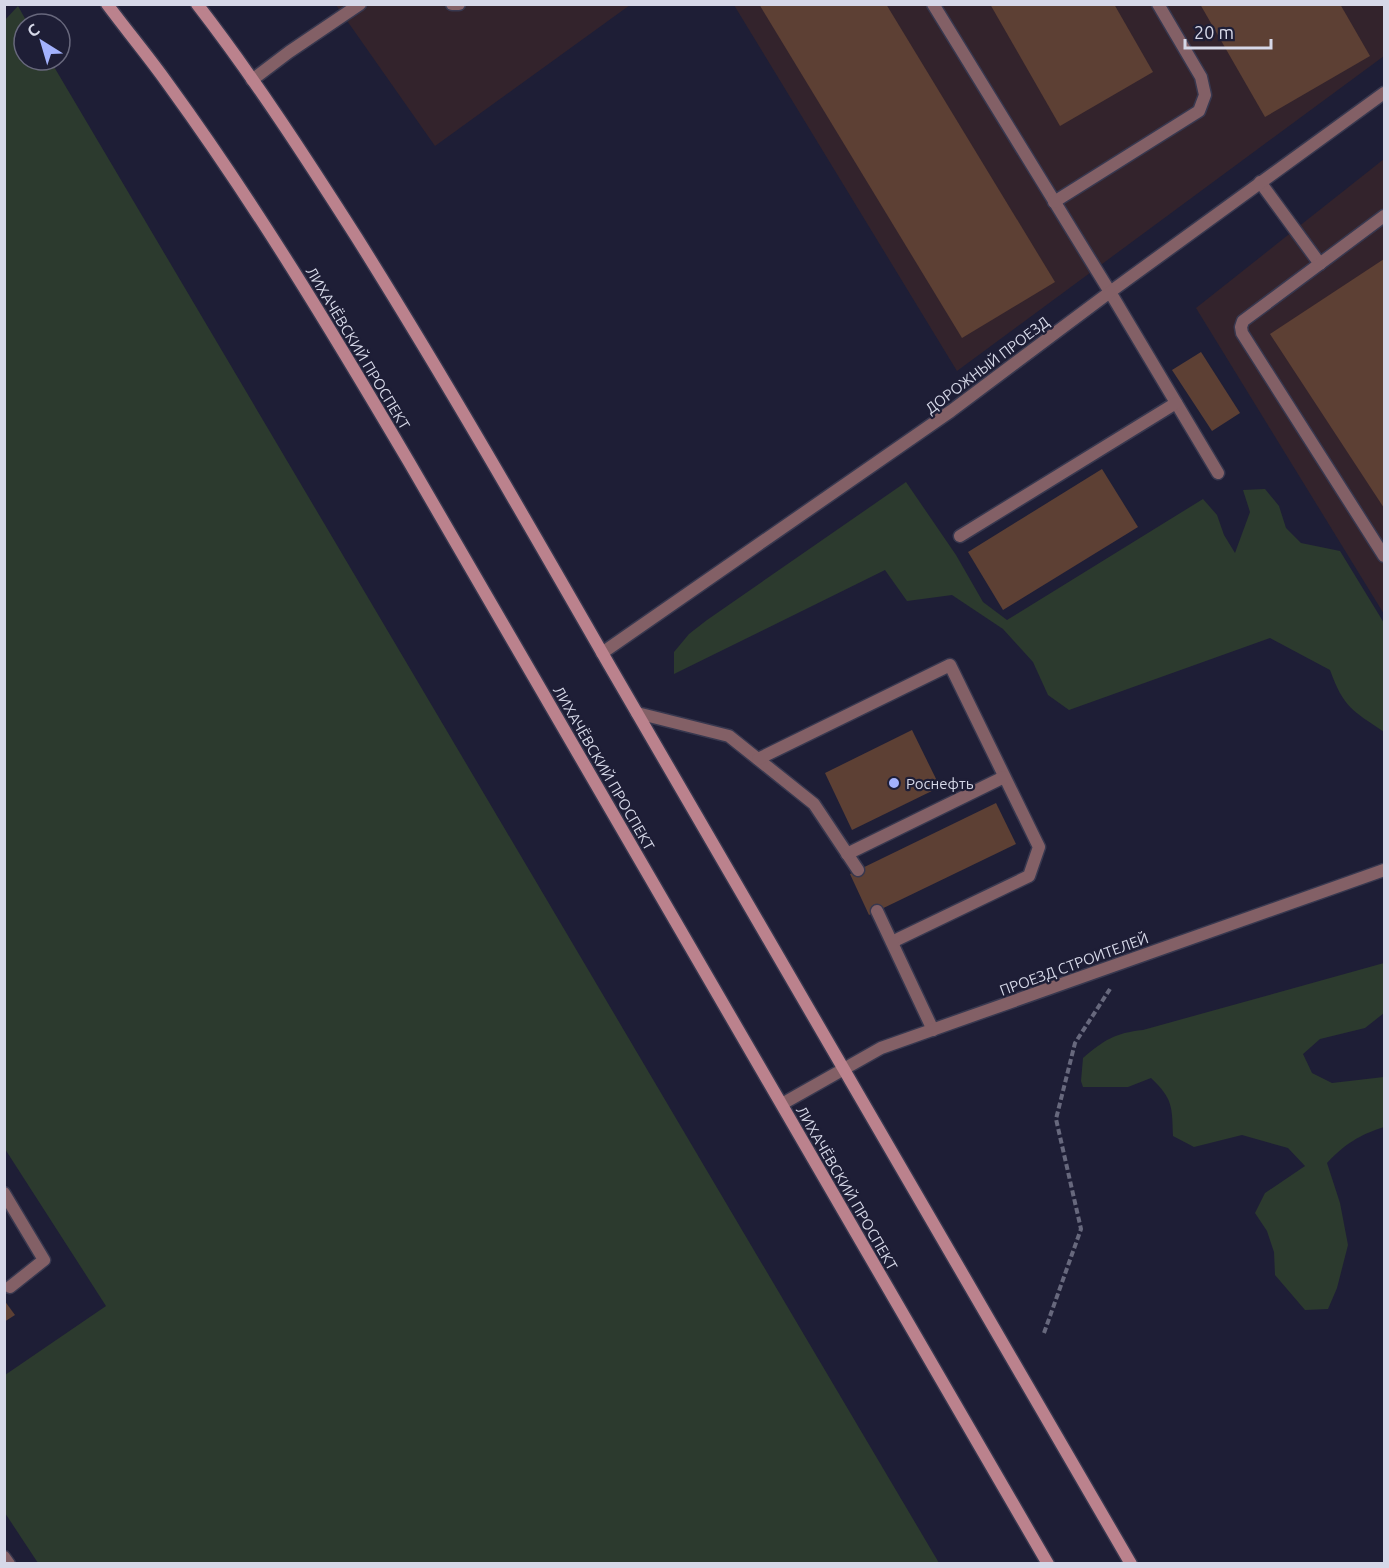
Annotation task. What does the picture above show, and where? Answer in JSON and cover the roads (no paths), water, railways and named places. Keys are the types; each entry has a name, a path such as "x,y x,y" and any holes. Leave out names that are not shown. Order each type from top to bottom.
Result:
{"main road":[{"name":"ЛИХАЧЁВСКИЙ ПРОСПЕКТ","path":"106,4 168,83 253,207 332,332 1048,1563"},
{"path":"197,4 225,40 312,167 471,425 1131,1563"}],"street":[{"path":"252,80 360,4"},
{"path":"452,4 459,4"},
{"path":"933,4 1218,473"},
{"path":"1054,202 1199,111 1204,95 1201,77 1158,4"},
{"name":"ДОРОЖНЫЙ ПРОЕЗД","path":"602,653 951,411 1384,93"},
{"path":"1260,182 1320,264"},
{"path":"1384,216 1243,321 1240,327 1384,556"},
{"path":"960,536 1176,403"},
{"path":"758,759 950,665 1039,848 1029,876 892,942"},
{"path":"637,712 729,736 814,804 858,870"},
{"path":"847,854 1004,777"},
{"name":"ПРОЕЗД СТРОИТЕЛЕЙ","path":"782,1104 881,1047 1384,870"},
{"path":"877,911 933,1030"},
{"path":"4,1193 44,1260 10,1287"},
{"path":"4,1557 9,1563"}],"place":[{"name":"Роснефть","path":"894,783"}]}
